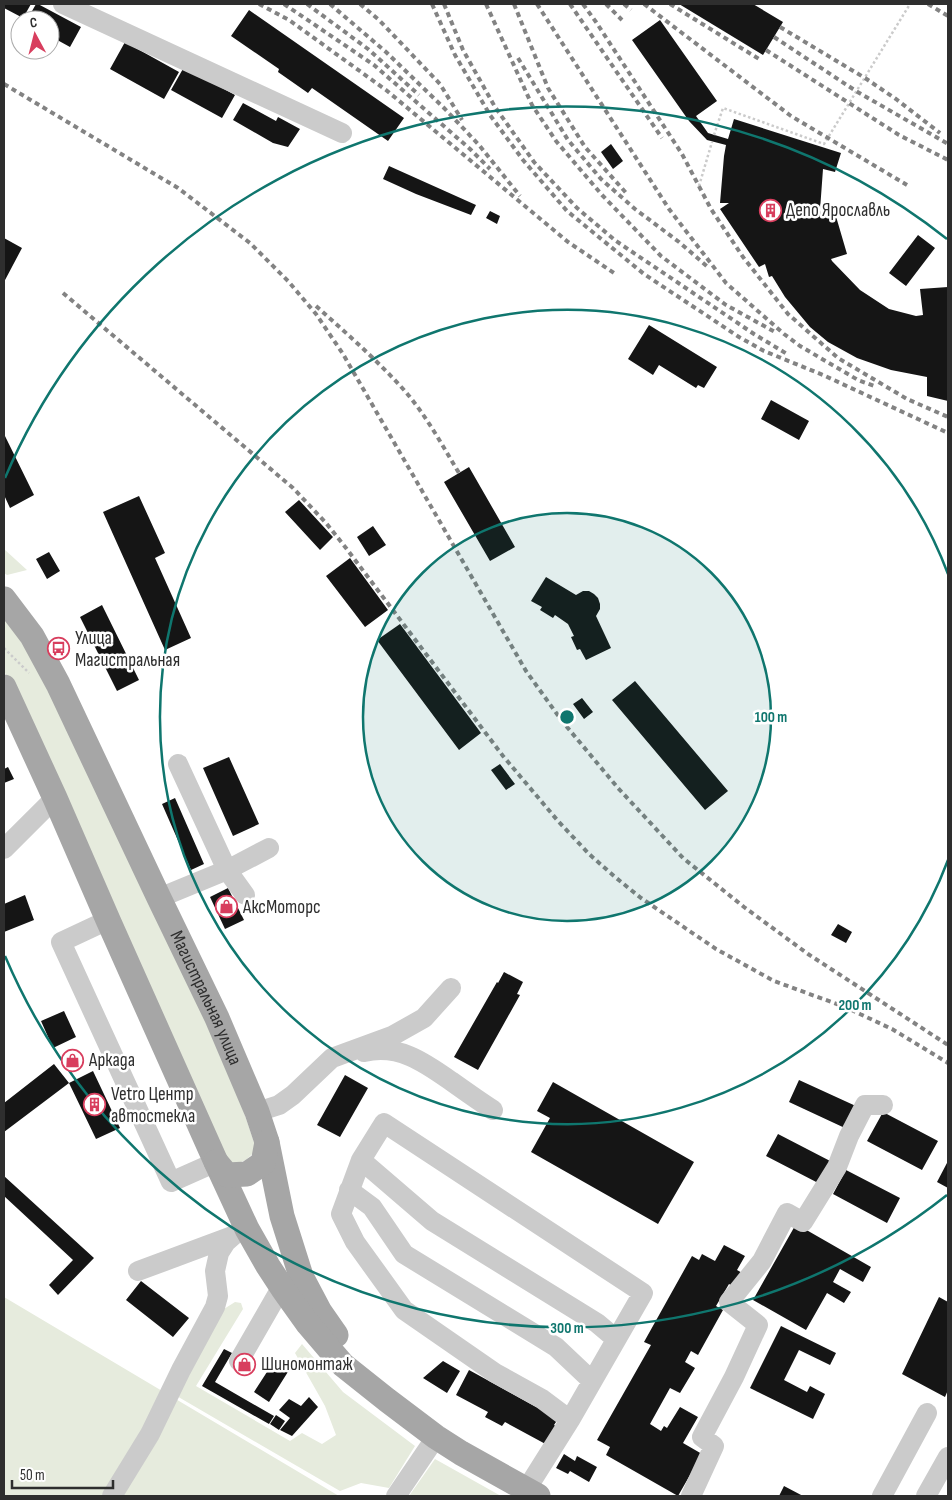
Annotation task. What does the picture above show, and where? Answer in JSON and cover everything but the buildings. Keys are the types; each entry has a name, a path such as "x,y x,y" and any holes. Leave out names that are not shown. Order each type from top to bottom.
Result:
{"main road":[{"name":"Магистральная улица","path":"4,599 32,636 45,659 217,1018 257,1112 266,1142 282,1216 292,1283"},
{"name":"Магистральная улица","path":"4,687 216,1162 241,1232 268,1266 292,1283 320,1312 347,1352 387,1400 436,1437 532,1493"},
{"path":"216,1162 228,1175 247,1174 263,1163 266,1142"}],"street":[{"path":"63,4 342,132"},
{"path":"178,764 227,870 246,895"},
{"path":"4,849 55,798"},
{"path":"159,898 227,870 269,848"},
{"path":"108,920 60,942 171,1182 216,1162"},
{"path":"257,1112 279,1105 293,1095 332,1058 392,1036 424,1018 451,988"},
{"path":"332,1058 372,1050 394,1051 421,1060 493,1110"},
{"path":"690,1496 714,1446 702,1437 734,1378 758,1325 729,1302 762,1261 787,1213 803,1222 838,1166 849,1136 865,1105 883,1105"},
{"path":"532,1493 570,1420 643,1293 384,1123 361,1160 341,1214 354,1242 404,1310 495,1373 542,1399 570,1420"},
{"path":"361,1160 432,1221 596,1323 616,1339"},
{"path":"349,1190 372,1207 404,1254 556,1347 592,1381"},
{"path":"138,1271 241,1232"},
{"path":"112,1496 150,1434 181,1370 215,1307 218,1296 215,1271 219,1253 226,1242 241,1232"},
{"path":"239,1362 277,1295 292,1283"},
{"path":"882,1496 927,1413"},
{"path":"396,1496 436,1437"},
{"path":"926,1496 948,1458"}],"path":[{"path":"714,135 723,108 824,144 910,4"},
{"path":"699,186 712,142"},
{"path":"4,648 32,676"}],"shaded area":[{"path":"4,549 27,570 7,575 4,573"},
{"path":"4,614 32,655 219,1039 256,1148 248,1158 241,1162 228,1162 22,706 4,671"},
{"path":"4,1297 339,1496 4,1496"},
{"path":"235,1302 241,1303 243,1309 196,1386 290,1441 302,1433 322,1444 336,1435 325,1406 295,1353 302,1344 343,1392 415,1446 389,1488 361,1483 340,1491 175,1395 216,1314"},
{"path":"435,1459 501,1496 409,1496"}],"railway":[{"path":"259,4 289,20 386,90 568,242 617,275"},
{"path":"284,4 374,65 470,149 490,169"},
{"path":"307,4 368,49 419,95"},
{"path":"330,4 386,52 445,109 479,145 520,196"},
{"path":"360,4 379,20 440,84 462,120"},
{"path":"432,4 455,55 490,115 523,160 567,211 644,274 739,337 764,351 823,375 948,433"},
{"path":"444,4 463,50 495,107 534,162 577,208 616,241 754,334 787,354"},
{"path":"486,4 532,105 556,141 602,195 661,256 726,305 775,332"},
{"path":"514,4 548,88 585,147 628,195"},
{"path":"537,4 669,209 726,283 800,346 858,380 877,387"},
{"path":"570,4 662,138"},
{"path":"583,4 682,154 711,209 743,257 788,314 838,358 907,399 948,417"},
{"path":"606,4 622,20"},
{"path":"624,4 631,10"},
{"path":"644,4 791,116 907,185"},
{"path":"670,4 759,59"},
{"path":"928,4 948,16"},
{"path":"780,27 865,78 940,133"},
{"path":"774,37 856,91 948,144"},
{"path":"766,50 899,135 948,160"},
{"path":"518,58 568,140 601,179 635,209 679,242 709,268"},
{"path":"4,84 178,188 250,243 288,281 316,314 343,354 526,671 562,721 618,788 683,858 744,907 808,954 948,1045"},
{"path":"63,293 293,488 326,523 346,548 503,756 558,821 589,854 615,877 641,898 716,949 774,981 845,1007 892,1029 948,1063"},
{"path":"316,306 372,357 404,390 427,420 459,473"}],"place":[{"name":"Депо Ярославль","path":"770,210"},
{"name":"Улица Магистральная","path":"59,649"},
{"name":"АксМоторс","path":"227,907"},
{"name":"Аркада","path":"73,1060"},
{"name":"Vetro Центр автостекла","path":"95,1105"},
{"name":"Шиномонтаж","path":"245,1364"}]}
